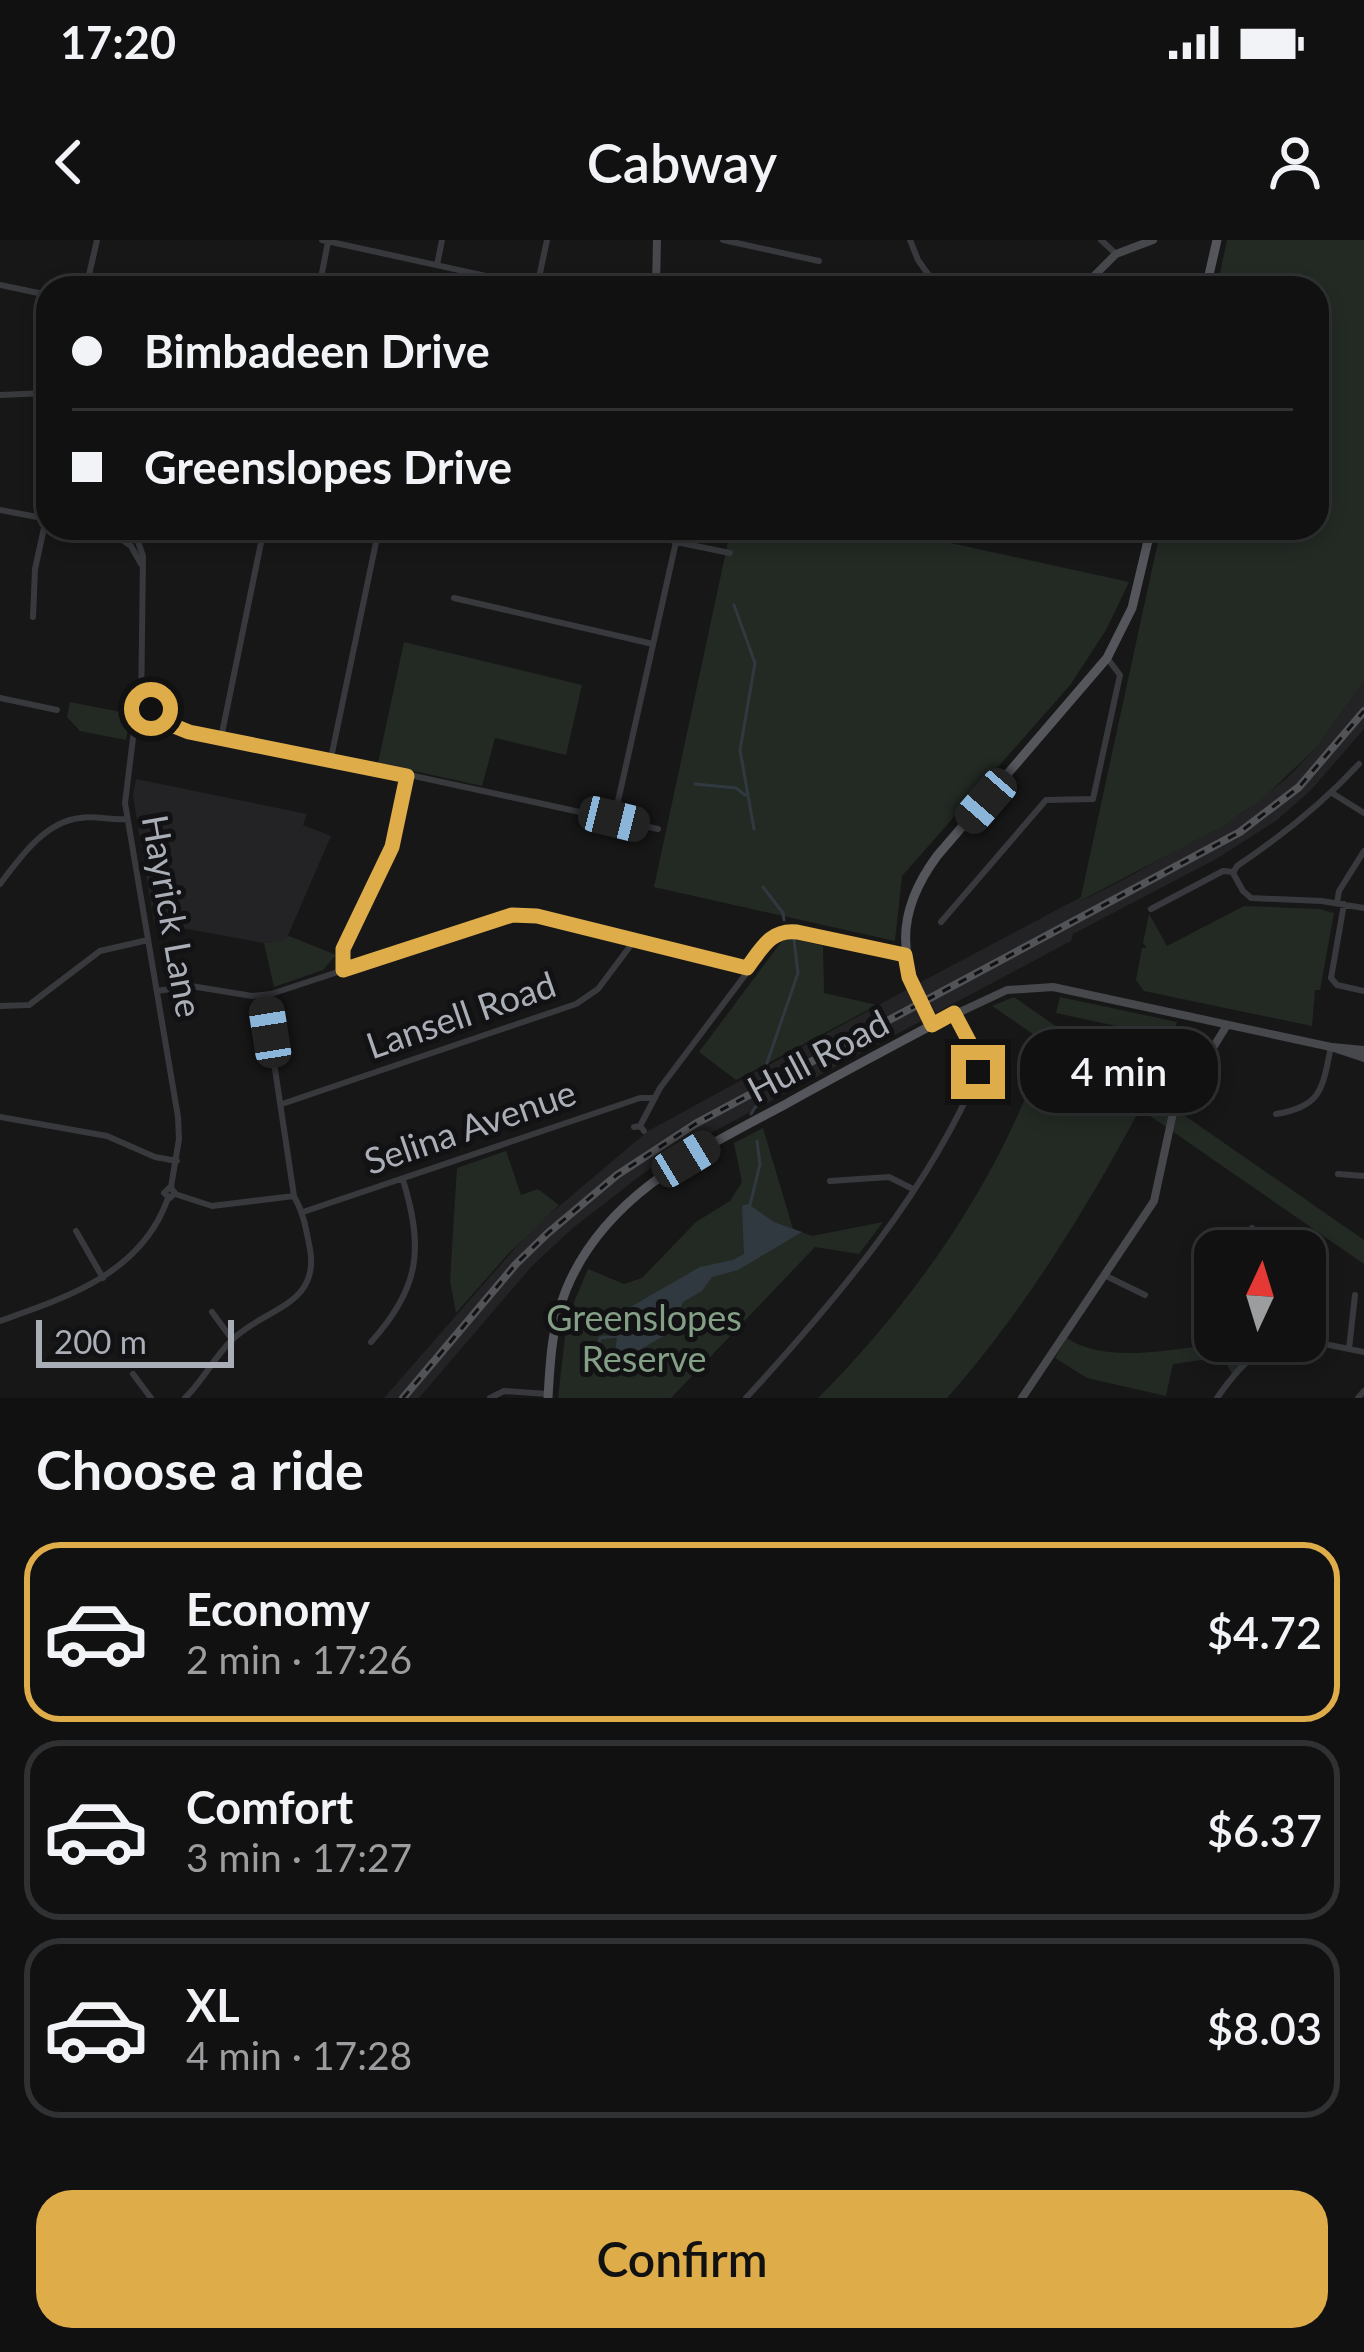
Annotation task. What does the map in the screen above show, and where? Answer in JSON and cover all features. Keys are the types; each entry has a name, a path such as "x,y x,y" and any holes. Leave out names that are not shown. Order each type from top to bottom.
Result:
{"main road":[{"path":"1208,276 1213,241"},
{"path":"932,1025 909,977 905,955 908,914 927,870 1108,658 1132,608 1148,540"},
{"name":"Hull Road","path":"548,1396 551,1341 567,1286 599,1232 620,1209 664,1172 709,1145 932,1025"}],"street":[{"path":"89,276 97,240"},
{"path":"436,265 442,240"},
{"path":"541,276 547,240"},
{"path":"656,276 657,240"},
{"path":"723,240 819,261"},
{"path":"910,240 929,276"},
{"path":"1101,240 1117,254"},
{"path":"1094,276 1117,254 1153,240"},
{"path":"321,276 325,241 478,276"},
{"path":"0,285 36,292"},
{"path":"0,395 36,393"},
{"path":"0,510 36,517"},
{"path":"33,617 35,568 42,540"},
{"path":"124,540 139,556 142,568"},
{"name":"Hayrick Lane","path":"140,540 141,713 125,791 175,1096 179,1139 171,1193"},
{"path":"221,739 262,540"},
{"path":"331,758 377,540"},
{"path":"672,540 730,553"},
{"path":"614,819 676,542"},
{"path":"454,598 653,644"},
{"path":"940,922 1046,800 1094,799 1120,675 1108,658"},
{"name":"Hayrick Lane","path":"134,744 152,711 142,681"},
{"path":"0,698 58,710"},
{"path":"189,732 152,711 141,713 157,727 331,758 658,829"},
{"path":"1151,909 1223,872 1234,872 1332,793 1359,764"},
{"path":"343,970 343,949 392,847 407,776"},
{"path":"1332,793 1364,813"},
{"path":"0,884 22,855 63,822 88,817 128,819"},
{"path":"1364,851 1339,891 1331,978 1337,985 1364,991"},
{"path":"1234,872 1251,898 1364,908"},
{"path":"157,991 190,986 264,996 512,915 537,916 747,968"},
{"path":"639,1128 655,1098 770,938 782,931 905,955"},
{"path":"0,1006 29,1005 93,955 148,940"},
{"name":"Lansell Road","path":"282,1104 576,1004 598,989 634,941"},
{"name":"Hull Road","path":"932,1025 990,996 1034,986 1331,1047 1343,1045 1364,1054"},
{"path":"185,1398 232,1339 294,1298 310,1281 312,1264 303,1213 293,1196 264,996"},
{"path":"746,1398 818,1319 934,1163 980,1068 954,1013"},
{"path":"1022,1398 1154,1201 1173,1114 1227,1025"},
{"path":"1276,1114 1306,1106 1318,1096 1331,1047"},
{"name":"Selina Avenue","path":"303,1213 640,1098 655,1098"},
{"path":"0,1117 107,1136 176,1161"},
{"path":"1338,1174 1364,1176"},
{"path":"830,1181 889,1177 914,1190"},
{"path":"371,1342 397,1310 414,1267 416,1229 403,1179"},
{"path":"1,1318 72,1295 104,1278 142,1242 171,1193 212,1206 293,1196"},
{"path":"76,1231 104,1278"},
{"path":"1104,1275 1145,1295"},
{"path":"1349,1348 1355,1295"},
{"path":"212,1312 232,1339"},
{"path":"1326,1344 1364,1352"},
{"path":"1217,1398 1244,1362"},
{"path":"133,1374 151,1398"},
{"path":"490,1398 504,1391 548,1396"},
{"path":"1358,1398 1364,1391"}],"shaded area":[{"path":"1364,681 1364,729 1311,790 1277,820 1218,858 936,1013 919,983 1081,897 1081,901 1123,880 1242,813 1316,748"},
{"path":"136,779 307,814 303,825 331,836 286,940 264,943 154,923 133,796"},
{"path":"908,989 925,1019 662,1159 531,1267 419,1398 384,1398 530,1231 648,1131"},
{"path":"748,1204 774,1222 802,1232 738,1270 712,1277 702,1291 683,1302 669,1333 627,1357 615,1352 620,1313 700,1267 744,1254 742,1206"}],"green space":[{"path":"1227,240 1364,240 1364,681 1316,748 1262,799 1221,827 1080,901 1158,540 1329,540 1329,276 1220,276"},
{"path":"728,540 937,540 1129,582 1106,630 1071,684 902,876 895,941 654,887"},
{"path":"404,642 582,685 566,755 495,738 482,786 378,763"},
{"path":"70,702 131,714 126,740 80,731 67,717"},
{"path":"1244,906 1334,913 1320,990 1315,990 1312,1026 1144,991 1136,980 1142,948 1147,948 1143,943 1149,914 1167,946"},
{"path":"289,936 336,955 323,970 274,987 264,943"},
{"path":"785,937 823,946 824,993 877,1005 736,1080 699,1052"},
{"path":"1014,997 1364,1240 1364,1264 1326,1238 1326,1230 1315,1230 1140,1109 1052,1259 947,1398 818,1398 889,1319 953,1233 1028,1092 1046,1043 992,1006"},
{"path":"1060,997 1177,1022 1171,1038 1056,1013"},
{"name":"Greenslopes Reserve","path":"763,1128 793,1229 812,1236 883,1222 859,1254 815,1247 671,1398 558,1398 567,1319 588,1269 624,1284 642,1278 696,1222 730,1201 742,1182 734,1143"},
{"path":"506,1151 521,1195 538,1189 559,1205 456,1313 450,1281 457,1168"},
{"path":"1067,1338 1109,1352 1194,1347 1194,1361 1173,1364 1166,1396 1087,1378 1055,1358"},
{"path":"1226,1362 1245,1362 1232,1374"}],"waterway":[{"path":"734,605 755,663 740,750 754,829"},
{"path":"695,784 736,788 745,795"},
{"path":"763,887 784,920"},
{"path":"759,1086 798,973 794,940"},
{"path":"751,1114 761,1098"},
{"path":"750,1205 760,1164 757,1141"},
{"path":"594,1365 600,1338 617,1336"}],"railway":[{"path":"403,1398 516,1264 617,1175 695,1124 1240,832 1299,787 1364,711"}],"route":[{"path":"151,709 189,732 407,776 392,847 343,949 343,970 512,915 537,916 747,968 770,938 782,931 797,932 905,955 914,990 932,1025 954,1013 980,1062 978,1072"}]}
